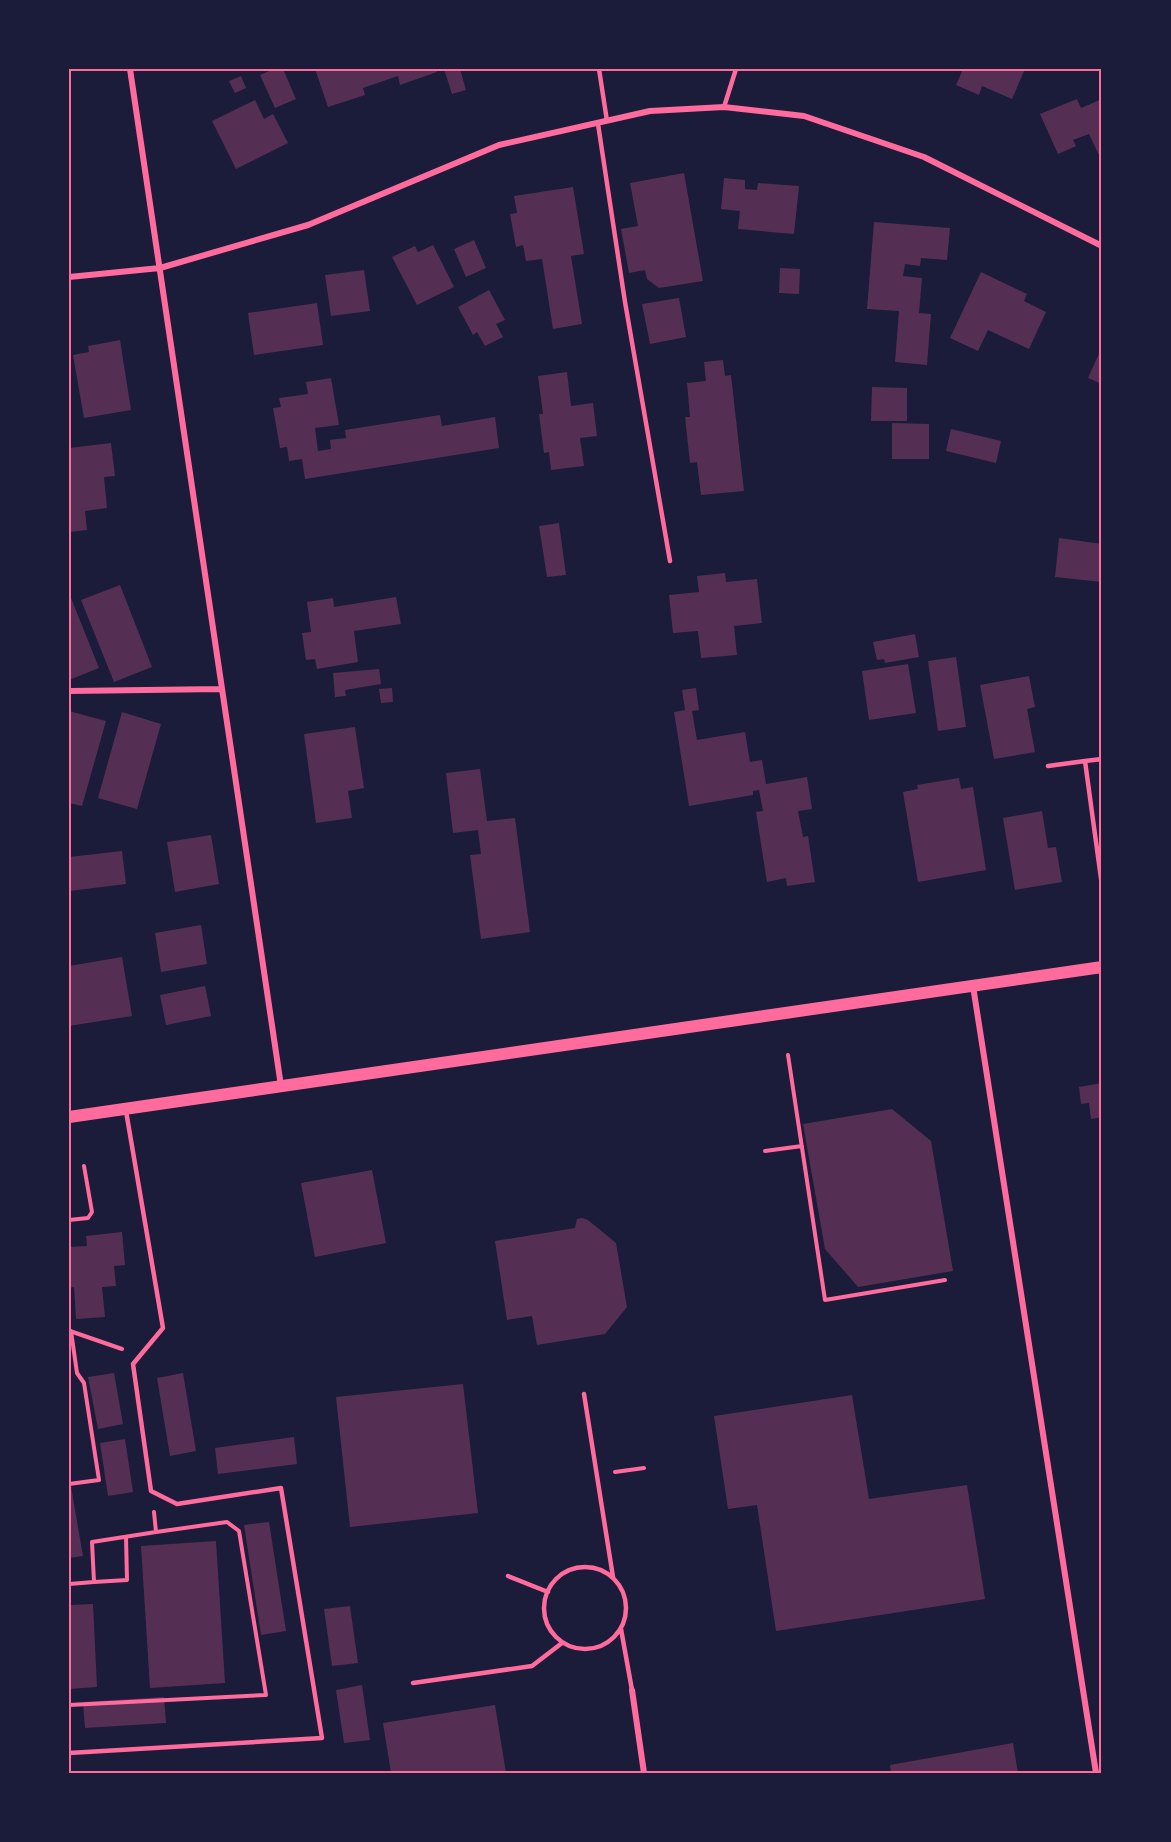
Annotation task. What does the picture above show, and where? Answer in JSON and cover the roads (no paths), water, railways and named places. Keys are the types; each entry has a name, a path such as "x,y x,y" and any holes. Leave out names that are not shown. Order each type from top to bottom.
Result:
{"main road":[{"path":"69,1117 1102,968"}],"street":[{"path":"130,69 281,1086"},
{"path":"69,277 160,268 308,225 499,145 650,111 724,107 804,116 924,157 1102,246"},
{"path":"69,692 222,689"},
{"path":"973,986 1095,1773"},
{"path":"632,1690 644,1773"}],"lane":[{"path":"599,69 607,122"},
{"path":"724,107 736,69"},
{"path":"598,124 625,302 670,561"},
{"path":"1048,766 1102,759"},
{"path":"1085,761 1102,886"},
{"path":"69,1753 322,1738 281,1488 177,1504 151,1491 133,1364 163,1328 126,1109"},
{"path":"584,1394 613,1577"},
{"path":"586,1567 601,1570 613,1577 622,1589 627,1602 626,1616 621,1629 612,1640 586,1650 574,1648 552,1634 546,1622 544,1610 548,1592 560,1576 573,1569 586,1567"},
{"path":"508,1576 548,1592"},
{"path":"621,1629 632,1690"},
{"path":"413,1683 532,1666 562,1642"}]}
